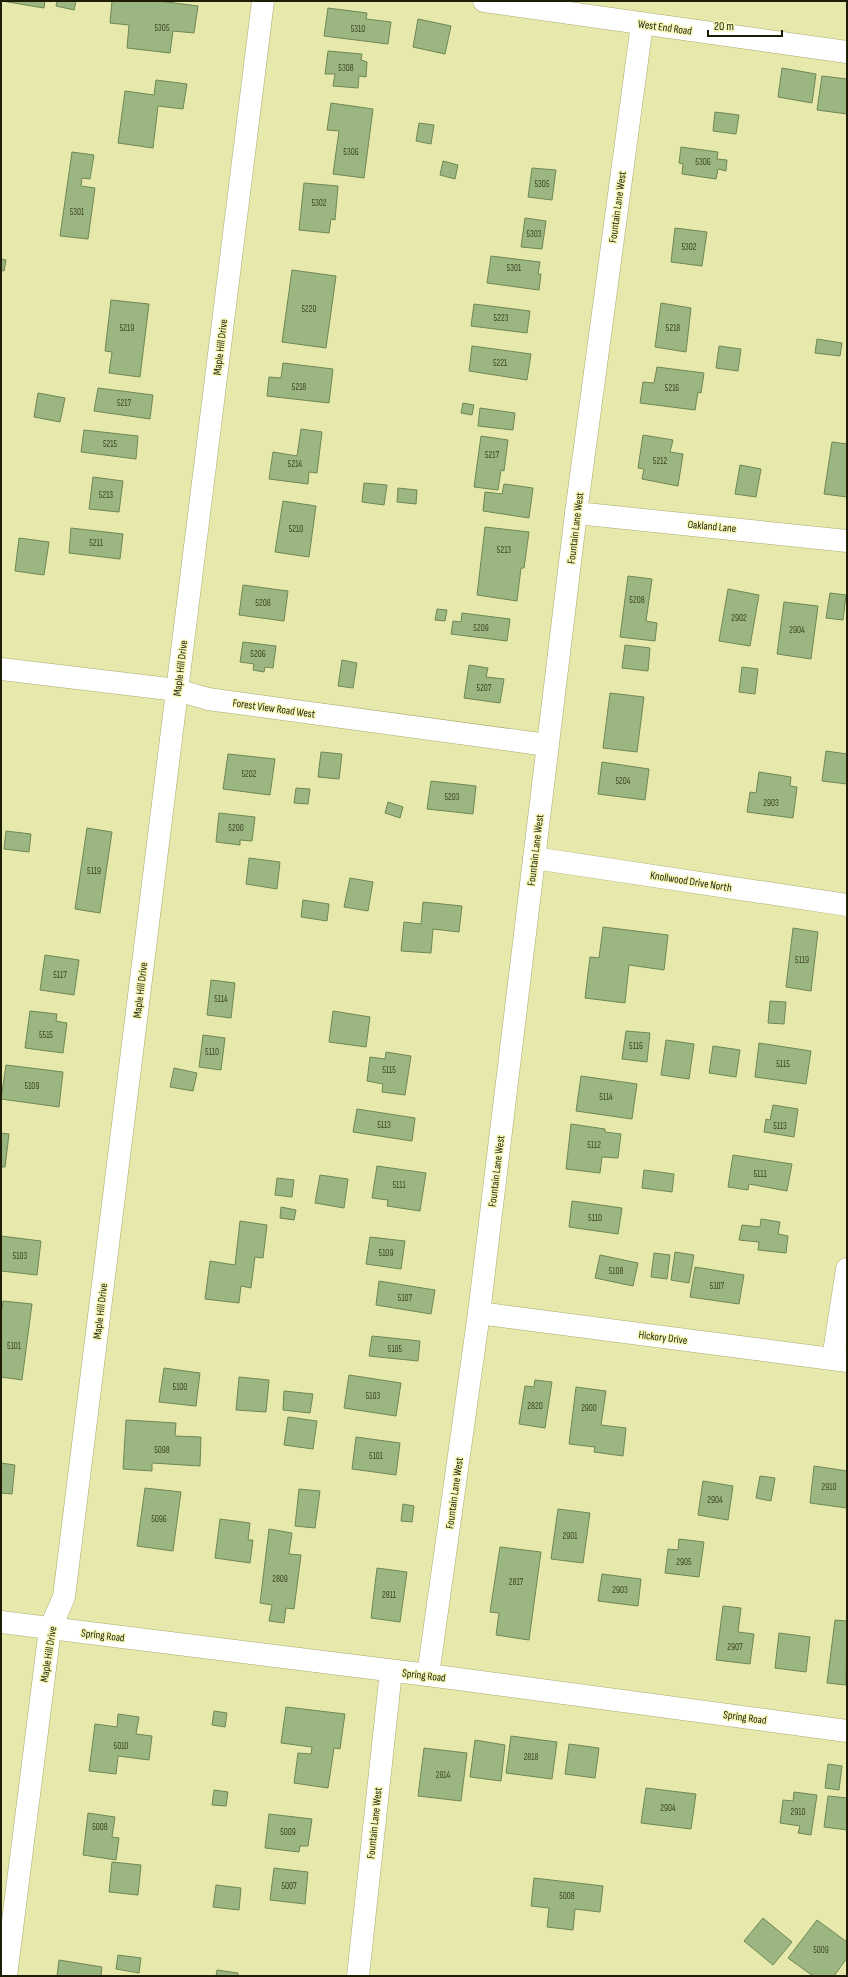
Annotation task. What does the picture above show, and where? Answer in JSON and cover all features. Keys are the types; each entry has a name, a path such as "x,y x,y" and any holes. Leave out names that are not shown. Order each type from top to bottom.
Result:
{"street":[{"name":"Maple Hill Drive","path":"6,1976 50,1629 64,1597 263,1"},
{"name":"West End Road","path":"484,1 847,52"},
{"name":"Fountain Lane West","path":"428,1675 479,1313 576,513 642,24"},
{"name":"Oakland Lane","path":"576,513 847,541"},
{"name":"Forest View Road West","path":"1,669 177,690 208,699 548,746"},
{"name":"Knollwood Drive North","path":"534,858 847,905"},
{"path":"840,1360 847,1269"},
{"name":"Hickory Drive","path":"479,1313 840,1360"},
{"name":"Spring Road","path":"1,1622 428,1675 847,1731"},
{"name":"Fountain Lane West","path":"358,1976 391,1671"}],"building":[{"path":"2,1 45,1 44,8"},
{"path":"57,1 76,1 74,10 56,6"},
{"path":"112,1 159,1 198,6 194,33 173,31 170,53 127,48 129,25 110,23"},
{"path":"328,8 367,13 366,19 391,22 388,44 324,36"},
{"path":"418,19 451,26 445,54 413,47"},
{"path":"328,51 362,54 361,60 367,62 366,77 359,76 358,88 333,86 335,74 325,74"},
{"path":"782,68 816,74 812,103 778,97"},
{"path":"822,76 847,79 847,114 817,110"},
{"path":"156,80 187,84 183,109 158,106 153,148 118,143 125,91 154,95"},
{"path":"331,103 373,109 364,178 333,174 339,131 327,130"},
{"path":"715,112 739,115 736,134 713,131"},
{"path":"419,123 434,125 431,144 416,141"},
{"path":"681,147 718,152 717,159 727,160 726,171 718,169 716,179 682,174 683,164 679,163"},
{"path":"72,152 94,155 90,179 82,178 81,186 95,188 88,239 60,236"},
{"path":"443,161 458,165 455,179 440,175"},
{"path":"532,168 556,170 552,200 528,197"},
{"path":"304,183 338,186 335,220 331,219 329,233 299,230"},
{"path":"525,218 546,221 542,249 521,247"},
{"path":"675,228 707,232 702,266 671,262"},
{"path":"491,256 540,262 538,274 541,274 539,290 487,283"},
{"path":"1,259 6,260 4,271 1,270"},
{"path":"292,270 336,276 326,348 282,342"},
{"path":"111,300 149,304 140,377 109,373 112,352 105,351"},
{"path":"661,303 691,308 686,352 655,347"},
{"path":"474,304 530,311 527,333 471,326"},
{"path":"817,339 842,343 840,356 815,353"},
{"path":"472,346 531,354 527,380 469,371"},
{"path":"719,346 741,349 738,371 716,368"},
{"path":"283,363 333,369 329,403 267,396 269,377 281,378"},
{"path":"657,367 704,373 701,393 698,392 695,410 640,403 643,382 654,383"},
{"path":"98,388 153,395 150,419 94,411"},
{"path":"38,393 65,398 60,422 34,417"},
{"path":"463,403 474,405 472,415 461,413"},
{"path":"480,408 515,413 513,430 478,426"},
{"path":"301,429 322,432 317,473 309,472 308,484 269,479 273,452 297,456"},
{"path":"84,430 138,436 136,459 81,452"},
{"path":"643,435 673,440 670,452 683,454 678,486 642,479 644,469 638,468"},
{"path":"481,436 508,440 504,471 501,470 498,490 474,487"},
{"path":"832,442 847,444 847,497 824,494"},
{"path":"740,465 761,469 756,497 735,494"},
{"path":"93,477 123,481 119,512 89,509"},
{"path":"364,483 387,485 384,505 362,502"},
{"path":"504,484 533,488 529,518 483,511 485,492 502,494"},
{"path":"398,488 417,490 416,504 397,502"},
{"path":"283,501 316,506 309,557 275,552"},
{"path":"485,527 529,532 524,568 521,568 517,601 477,595"},
{"path":"71,528 123,534 120,559 69,553"},
{"path":"19,538 49,542 44,575 15,571"},
{"path":"628,576 652,579 646,621 657,623 655,641 620,637"},
{"path":"243,585 288,591 284,621 239,615"},
{"path":"728,589 759,595 750,646 719,641"},
{"path":"830,593 846,595 843,620 826,618"},
{"path":"784,602 818,606 811,659 777,654"},
{"path":"437,609 447,610 445,621 435,620"},
{"path":"462,613 510,619 507,641 451,634 453,621 461,622"},
{"path":"243,642 276,646 273,668 265,667 264,672 253,670 254,664 240,662"},
{"path":"625,645 650,648 648,671 622,668"},
{"path":"342,660 357,663 353,688 338,686"},
{"path":"469,665 488,668 486,677 504,679 500,703 464,698"},
{"path":"742,667 758,669 755,694 739,692"},
{"path":"610,693 644,697 637,752 603,748"},
{"path":"826,751 847,754 847,784 822,781"},
{"path":"321,752 342,754 339,779 318,777"},
{"path":"228,754 275,759 270,795 223,789"},
{"path":"602,762 649,769 645,800 598,794"},
{"path":"759,772 791,777 790,786 797,787 793,818 747,812 750,792 756,793"},
{"path":"431,781 476,786 473,814 427,809"},
{"path":"296,788 310,789 308,804 294,803"},
{"path":"388,802 403,807 400,818 385,813"},
{"path":"219,813 255,817 252,841 240,840 240,845 216,842"},
{"path":"87,828 112,832 100,913 75,909"},
{"path":"6,831 31,834 29,852 4,849"},
{"path":"249,858 280,862 277,889 246,884"},
{"path":"350,878 373,882 368,911 344,907"},
{"path":"303,900 329,904 327,921 301,917"},
{"path":"423,902 462,906 459,932 433,929 431,953 401,951 404,922 421,924"},
{"path":"603,927 668,935 664,970 629,965 625,1003 585,998 590,957 599,958"},
{"path":"793,928 818,932 811,991 786,987"},
{"path":"45,955 79,960 74,995 40,990"},
{"path":"211,980 235,983 231,1018 207,1015"},
{"path":"770,1001 786,1002 784,1024 768,1023"},
{"path":"30,1011 57,1014 56,1021 67,1023 63,1053 25,1048"},
{"path":"333,1011 370,1017 366,1047 329,1042"},
{"path":"626,1031 650,1033 647,1062 622,1059"},
{"path":"203,1035 225,1038 221,1070 199,1067"},
{"path":"666,1040 694,1044 689,1079 661,1075"},
{"path":"759,1043 811,1051 806,1084 755,1077"},
{"path":"713,1046 740,1050 736,1077 709,1073"},
{"path":"386,1052 411,1056 405,1095 382,1092 383,1084 367,1081 370,1057 385,1059"},
{"path":"6,1065 63,1072 59,1107 1,1099"},
{"path":"174,1068 197,1073 193,1091 170,1087"},
{"path":"581,1076 637,1084 632,1119 576,1111"},
{"path":"773,1105 798,1109 794,1137 764,1132 766,1119 770,1120"},
{"path":"357,1109 415,1118 412,1141 353,1132"},
{"path":"571,1124 605,1129 605,1132 621,1134 618,1158 602,1157 600,1173 566,1169"},
{"path":"1,1133 9,1134 5,1167 1,1167"},
{"path":"733,1155 792,1164 787,1191 749,1184 748,1190 728,1187"},
{"path":"377,1166 426,1173 420,1211 387,1206 388,1200 372,1198"},
{"path":"644,1170 674,1174 672,1192 642,1188"},
{"path":"320,1175 348,1179 344,1208 315,1203"},
{"path":"277,1178 294,1180 292,1197 275,1195"},
{"path":"572,1201 622,1208 618,1234 569,1227"},
{"path":"281,1207 296,1210 294,1220 280,1218"},
{"path":"761,1219 780,1222 778,1234 788,1236 786,1253 758,1250 759,1242 739,1240 742,1225 760,1227"},
{"path":"240,1221 267,1225 263,1258 255,1257 251,1288 241,1286 239,1303 205,1299 210,1261 235,1265"},
{"path":"1,1236 41,1241 37,1275 1,1271"},
{"path":"370,1237 405,1241 401,1269 366,1264"},
{"path":"675,1252 694,1255 689,1283 671,1280"},
{"path":"654,1253 670,1255 667,1279 651,1277"},
{"path":"600,1255 638,1263 633,1286 595,1278"},
{"path":"695,1267 744,1275 739,1304 690,1297"},
{"path":"379,1281 435,1290 431,1314 376,1305"},
{"path":"3,1301 32,1304 22,1380 1,1377 1,1315"},
{"path":"372,1336 420,1341 418,1361 369,1356"},
{"path":"164,1368 200,1373 196,1406 159,1402"},
{"path":"349,1375 401,1383 396,1416 344,1408"},
{"path":"239,1377 269,1380 266,1412 236,1410"},
{"path":"535,1380 552,1382 545,1428 519,1424 525,1386 534,1387"},
{"path":"576,1387 606,1391 601,1425 626,1428 623,1456 594,1452 595,1447 569,1444"},
{"path":"284,1391 313,1394 310,1413 283,1410"},
{"path":"288,1417 317,1421 313,1449 284,1445"},
{"path":"126,1420 176,1423 175,1436 201,1437 200,1466 152,1463 152,1471 123,1469"},
{"path":"356,1437 400,1443 396,1475 352,1469"},
{"path":"1,1463 15,1465 12,1494 1,1493"},
{"path":"814,1466 847,1471 847,1508 810,1503"},
{"path":"760,1476 775,1478 771,1501 756,1498"},
{"path":"703,1481 733,1486 728,1520 698,1515"},
{"path":"145,1488 181,1492 173,1551 137,1546"},
{"path":"299,1489 320,1491 315,1528 295,1526"},
{"path":"403,1504 414,1506 412,1522 401,1521"},
{"path":"558,1509 590,1513 583,1563 551,1559"},
{"path":"220,1519 250,1523 248,1540 253,1540 250,1563 215,1558"},
{"path":"269,1529 292,1533 289,1554 301,1555 294,1609 286,1608 284,1623 269,1621 272,1605 260,1603"},
{"path":"679,1539 704,1542 699,1577 665,1573 668,1549 678,1550"},
{"path":"500,1547 541,1552 529,1640 496,1635 499,1613 490,1612"},
{"path":"377,1568 407,1572 400,1622 371,1618"},
{"path":"602,1574 641,1579 638,1606 598,1601"},
{"path":"723,1606 741,1608 738,1632 754,1634 750,1664 716,1660"},
{"path":"835,1620 847,1621 846,1685 827,1683"},
{"path":"779,1633 810,1637 806,1672 775,1668"},
{"path":"286,1707 345,1714 340,1749 334,1748 328,1788 294,1783 298,1753 311,1754 312,1747 281,1743"},
{"path":"214,1711 227,1713 225,1727 212,1725"},
{"path":"118,1714 139,1717 136,1734 152,1736 149,1760 118,1756 116,1774 89,1771 95,1724 117,1727"},
{"path":"511,1736 557,1742 552,1779 506,1773"},
{"path":"475,1740 505,1745 501,1781 470,1777"},
{"path":"569,1744 599,1748 595,1778 565,1774"},
{"path":"424,1748 467,1753 461,1801 418,1796"},
{"path":"828,1764 842,1766 839,1790 825,1788"},
{"path":"646,1788 696,1794 691,1829 641,1823"},
{"path":"214,1790 228,1792 226,1806 212,1805"},
{"path":"794,1792 817,1795 811,1835 798,1833 800,1826 780,1823 783,1800 793,1801"},
{"path":"828,1796 847,1798 847,1830 824,1827"},
{"path":"88,1813 115,1817 112,1837 119,1838 116,1860 83,1855"},
{"path":"269,1814 312,1819 308,1846 300,1846 299,1852 265,1848"},
{"path":"112,1862 141,1865 138,1895 109,1892"},
{"path":"274,1868 308,1872 305,1904 270,1900"},
{"path":"534,1878 603,1886 600,1912 575,1909 573,1930 547,1927 549,1908 531,1906"},
{"path":"216,1885 241,1888 239,1910 213,1907"},
{"path":"763,1918 792,1942 773,1965 744,1941"},
{"path":"817,1920 847,1942 847,1958 834,1976 813,1976 788,1958"},
{"path":"118,1955 141,1958 139,1973 116,1969"},
{"path":"59,1960 102,1967 101,1976 57,1976"},
{"path":"217,1970 238,1973 238,1976 216,1976"}]}
